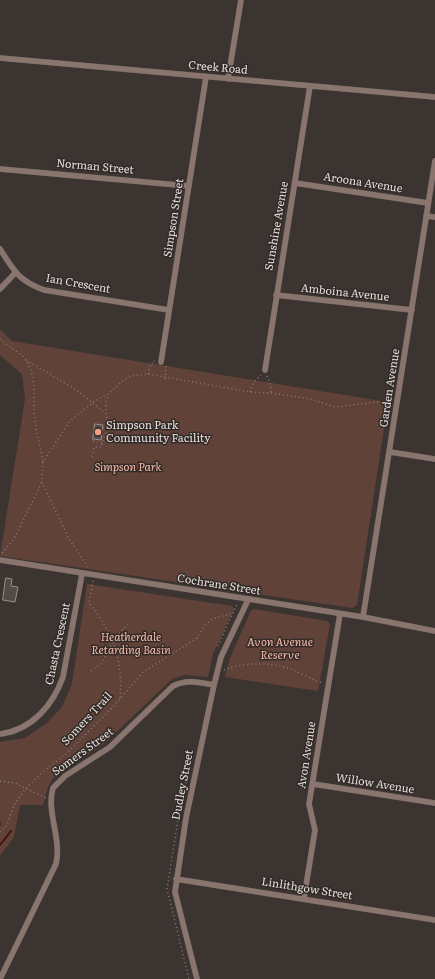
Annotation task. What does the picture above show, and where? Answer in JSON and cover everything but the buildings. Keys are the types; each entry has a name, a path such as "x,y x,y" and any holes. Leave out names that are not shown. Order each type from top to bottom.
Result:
{"street":[{"path":"228,79 241,0"},
{"name":"Creek Road","path":"0,58 435,97"},
{"name":"Simpson Street","path":"161,362 206,77"},
{"name":"Sunshine Avenue","path":"265,370 310,86"},
{"name":"Garden Avenue","path":"363,617 435,162"},
{"name":"Norman Street","path":"0,169 189,186"},
{"name":"Aroona Avenue","path":"295,183 428,203"},
{"path":"426,216 435,217"},
{"name":"Ian Crescent","path":"0,249 16,272 28,284 44,290 169,310"},
{"path":"0,289 16,272"},
{"name":"Amboina Avenue","path":"276,295 412,310"},
{"path":"390,452 435,459"},
{"name":"Cochrane Street","path":"0,560 240,599 363,617 435,631"},
{"name":"Chasta Crescent","path":"0,734 21,728 36,719 48,706 57,692 63,677 82,574"},
{"name":"Dudley Street","path":"197,979 175,892 176,879 186,818 221,657 248,600"},
{"name":"Avon Avenue","path":"304,898 315,830 310,804 340,614"},
{"name":"Somers Street","path":"0,979 56,864 58,857 51,801 53,788 57,782 110,747 173,686 182,681 192,681 214,685"},
{"name":"Willow Avenue","path":"313,784 435,803"},
{"name":"Linlithgow Street","path":"176,879 304,898 435,920"}],"path":[{"path":"0,339 26,360 56,376 93,402 95,406 105,413"},
{"path":"0,556 14,538 42,482 44,462 34,411 35,388 26,360"},
{"path":"250,392 254,382 265,370 271,386 271,393"},
{"path":"44,462 70,421 93,402 108,394 124,380 132,376 148,374 250,392 271,393 311,399 335,406 377,402 397,404"},
{"path":"92,456 94,447 102,447 107,426 105,413 108,394"},
{"path":"93,442 102,443"},
{"path":"42,482 69,539 94,576"},
{"name":"Somers Trail","path":"0,832 6,827 14,805 26,788 43,772 68,753 120,699 120,665 112,641 102,620 89,603 94,576"},
{"path":"217,649 240,599"},
{"path":"120,699 143,672 197,638 208,622 212,619 242,611"},
{"path":"91,672 101,664 112,641 128,624"},
{"path":"217,673 235,665 258,664 290,669 329,686"},
{"path":"188,772 178,819 167,889 189,979"},
{"path":"0,781 15,783 51,801"}],"green space":[{"name":"Simpson Park","path":"0,329 12,341 388,402 357,605 352,608 0,556 25,399 22,374 0,355"},
{"name":"Heatherdale Retarding Basin","path":"87,584 232,606 234,609 213,654 208,677 184,675 172,679 106,742 53,778 48,787 43,805 20,805 14,837 0,856 0,826 2,824 0,821 0,742 25,738 47,723 62,707 72,684"},
{"name":"Avon Avenue Reserve","path":"254,609 327,621 330,624 318,691 225,677 230,658 251,611"}],"waterway":[{"path":"0,845 11,831"}],"place":[{"name":"Simpson Park Community Facility","path":"98,432"}]}
